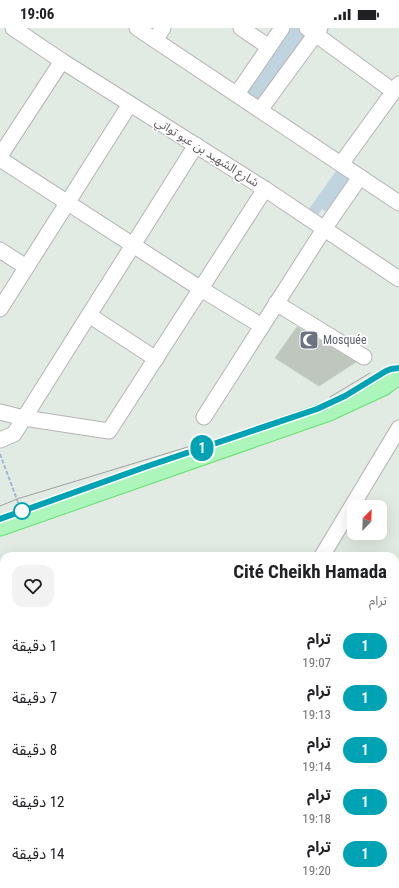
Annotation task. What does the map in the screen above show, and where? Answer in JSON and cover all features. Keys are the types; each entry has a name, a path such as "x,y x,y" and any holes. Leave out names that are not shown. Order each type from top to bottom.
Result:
{"main road":[{"path":"0,526 329,411 383,386 399,374"}],"street":[{"name":"شارع الشهيد بن عبو تواتي","path":"13,28 62,61 265,189 399,279"},
{"path":"137,28 159,34 237,94 399,203"},
{"path":"241,28 269,47"},
{"path":"237,94 282,28"},
{"path":"260,110 314,30 396,87 341,164"},
{"path":"62,61 0,157 201,289 262,326"},
{"path":"0,309 130,104"},
{"path":"0,440 14,434 196,145"},
{"path":"204,417 324,229 360,177"},
{"path":"0,412 24,418 109,431 265,189"},
{"path":"0,250 26,267"},
{"path":"276,303 364,357"},
{"path":"89,315 156,359"},
{"path":"324,552 399,428"}],"path":[{"path":"0,454 22,511"}],"shaded area":[{"path":"282,28 307,28 316,34 260,110 237,94"},
{"path":"341,164 360,177 332,216 322,209 313,222 304,216"}],"building":[{"name":"Mosquée","path":"297,327 356,362 319,386 275,358"}],"tram line":[{"name":"1","path":"0,519 148,466 317,409 345,396 386,371 399,368"},
{"path":"330,397 370,373"},
{"path":"0,519 148,466 317,409 345,396 375,377"},
{"path":"0,506 17,499 191,446"}],"place":[{"name":"Mosquée","path":"309,340"}]}
